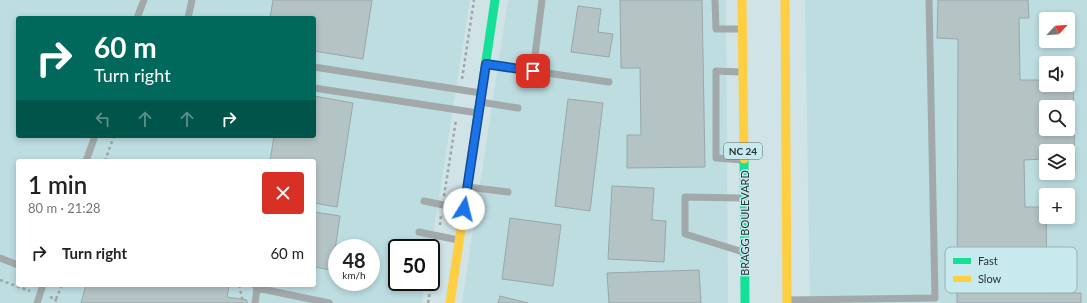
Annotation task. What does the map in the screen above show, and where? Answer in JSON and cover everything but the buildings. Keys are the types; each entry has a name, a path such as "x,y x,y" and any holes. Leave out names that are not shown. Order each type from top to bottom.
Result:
{"main road":[{"path":"450,303 495,0"},
{"name":"BRAGG BOULEVARD","path":"742,0 744,303"},
{"path":"785,0 787,302"}],"lane":[{"path":"138,16 144,0"},
{"path":"188,16 192,0"},
{"path":"533,71 542,0"},
{"path":"715,0 716,29 742,30"},
{"path":"787,302 935,301 929,0"},
{"path":"486,64 610,82"},
{"path":"316,66 460,90 481,98 518,108"},
{"path":"742,72 716,71 716,158 743,160"},
{"path":"316,88 478,113"},
{"path":"87,159 94,138"},
{"path":"467,187 508,192"},
{"path":"744,198 686,197 685,234 744,252"},
{"path":"424,202 464,209"},
{"path":"419,232 459,241"},
{"path":"0,258 16,263"},
{"path":"37,303 42,287"},
{"path":"255,303 256,287 329,303"}],"path":[{"path":"460,90 474,0"},
{"path":"428,303 457,110"},
{"path":"106,159 113,138"},
{"path":"56,299 61,287"},
{"path":"239,287 243,303"}],"shaded area":[{"path":"0,0 470,0 432,239 388,239 388,291 424,291 422,303 0,303"},
{"path":"508,0 726,0 728,303 462,303"},
{"path":"805,0 1087,0 1087,303 810,303"}],"traffic: fast":[{"path":"477,122 495,0"},
{"path":"744,159 745,303"}],"traffic: slow":[{"path":"742,0 744,159"},
{"path":"785,0 787,303"},
{"path":"450,303 477,122"}],"route":[{"path":"464,209 486,64 533,71"}]}
